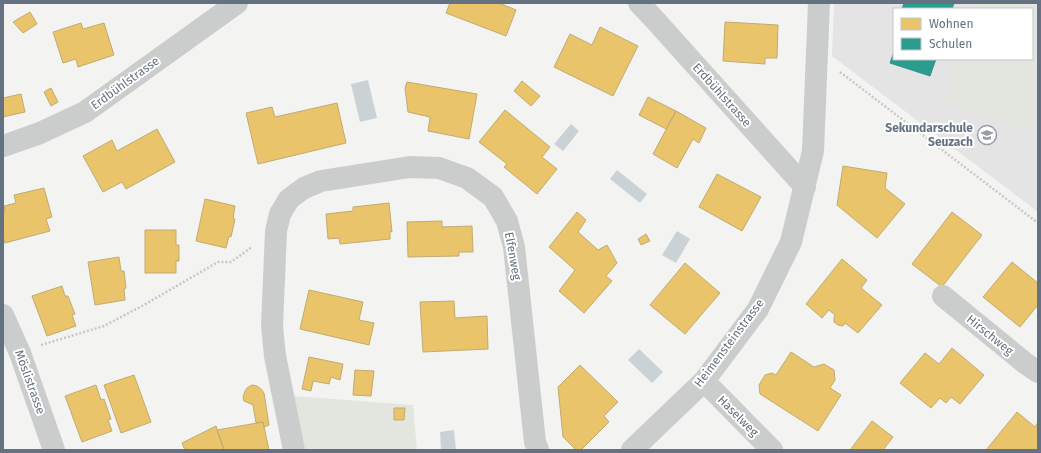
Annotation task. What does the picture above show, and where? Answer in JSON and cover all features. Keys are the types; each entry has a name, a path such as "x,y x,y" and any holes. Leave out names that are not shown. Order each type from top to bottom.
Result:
{"street":[{"name":"Erdbühlstrasse","path":"3,146 40,133 85,112 237,3"},
{"name":"Erdbühlstrasse","path":"639,3 805,187"},
{"name":"Heimensteinstrasse","path":"632,450 704,381 758,308 792,242 813,151 819,3"},
{"name":"Elfenweg","path":"294,450 275,356 272,326 276,231 280,214 289,199 304,188 321,181 410,167 439,168 467,178 493,197 507,221 514,247 535,442 538,450"},
{"name":"Hirschweg","path":"943,296 1038,372"},
{"name":"Möslistrasse","path":"3,315 20,353 54,450"},
{"name":"Haselweg","path":"704,381 772,450"}],"path":[{"path":"817,55 1038,223"},
{"path":"47,343 104,326 218,262 231,262 276,231"}],"shaded area":[{"name":"Sekundarschule Seuzach","path":"834,3 1038,3 1038,212 832,56"},
{"path":"976,3 1038,3 1038,114 1033,130 945,103 959,60 1033,60 1033,8 974,8"},
{"path":"368,80 377,118 360,122 351,84"},
{"path":"571,124 579,131 563,151 554,144"},
{"path":"617,170 647,194 640,203 610,179"},
{"path":"677,231 690,239 676,263 662,255"},
{"path":"639,349 663,372 652,383 628,360"},
{"path":"294,396 413,405 417,450 305,450"},
{"path":"454,430 456,450 441,450 440,432"}],"building: Wohnen":[{"path":"450,3 499,3 516,10 506,36 446,13"},
{"path":"30,12 37,24 23,33 13,22"},
{"path":"725,22 778,25 777,58 765,58 765,64 723,61"},
{"path":"81,23 83,29 104,23 114,55 78,67 76,59 63,63 53,32"},
{"path":"600,27 638,46 613,96 554,67 570,34 592,45"},
{"path":"522,81 540,96 531,106 514,91"},
{"path":"407,82 477,94 469,139 428,131 430,117 408,112 405,88"},
{"path":"51,88 58,102 51,106 44,92"},
{"path":"21,94 25,112 3,117 3,98"},
{"path":"648,97 676,111 666,129 639,115"},
{"path":"337,103 346,143 258,164 246,113 272,107 275,117"},
{"path":"505,110 550,147 542,157 557,169 537,194 504,167 507,164 479,142"},
{"path":"676,111 706,128 699,143 693,139 677,168 653,154"},
{"path":"157,129 175,162 126,189 122,182 103,192 83,156 112,140 117,151"},
{"path":"843,166 887,173 885,188 905,204 877,238 837,205"},
{"path":"717,174 761,197 742,231 699,207"},
{"path":"44,188 52,217 46,219 50,231 5,243 3,237 4,206 16,203 14,195"},
{"path":"205,199 235,206 233,219 235,219 231,237 229,236 226,248 196,241"},
{"path":"389,203 392,232 390,231 390,239 340,244 339,238 328,239 326,214 353,211 353,207"},
{"path":"577,212 586,220 578,232 598,250 607,245 617,263 606,276 612,281 584,313 559,291 575,270 549,247"},
{"path":"952,212 982,235 942,287 912,264"},
{"path":"442,221 442,227 472,226 473,252 459,252 459,256 408,257 407,222"},
{"path":"145,230 176,230 176,245 179,245 179,261 176,261 176,273 145,273"},
{"path":"646,234 650,241 641,245 638,239"},
{"path":"119,257 121,271 124,271 126,288 124,289 125,300 95,305 88,262"},
{"path":"842,259 867,280 861,288 882,305 858,333 845,323 843,326 834,322 835,315 829,310 822,318 806,304"},
{"path":"1012,262 1038,283 1038,305 1020,327 983,297"},
{"path":"685,263 720,293 685,334 650,305"},
{"path":"62,286 65,296 68,296 75,314 72,315 76,326 47,336 32,296"},
{"path":"309,290 363,302 359,320 374,323 369,345 300,329"},
{"path":"454,301 455,318 487,316 488,349 423,352 420,302"},
{"path":"952,348 984,375 960,404 951,397 946,403 940,398 931,408 900,383 925,353 939,364"},
{"path":"791,352 814,367 824,364 834,370 835,380 830,388 841,395 818,431 760,394 759,385 765,375 772,373 776,375"},
{"path":"309,357 343,364 340,380 331,377 329,384 313,381 311,391 302,389"},
{"path":"580,365 618,402 604,416 609,422 581,450 576,450 563,437 558,387"},
{"path":"355,370 374,371 371,396 353,395"},
{"path":"134,375 151,422 121,433 104,385"},
{"path":"96,385 101,400 104,399 111,419 108,420 112,431 82,442 65,396"},
{"path":"252,385 257,386 264,393 269,425 264,427 263,422 256,423 253,405 244,401 243,397 245,391"},
{"path":"394,408 405,408 404,420 394,420"},
{"path":"1017,412 1035,427 1038,422 1038,450 986,450"},
{"path":"872,421 893,437 883,450 850,450"},
{"path":"263,422 269,450 224,450 217,430"},
{"path":"216,426 224,450 185,450 182,443"}],"building: Schulen":[{"path":"904,3 954,3 952,8 902,8"},
{"path":"893,55 893,60 936,60 930,76 890,63"}],"place":[{"name":"Sekundarschule Seuzach","path":"987,135"}]}
